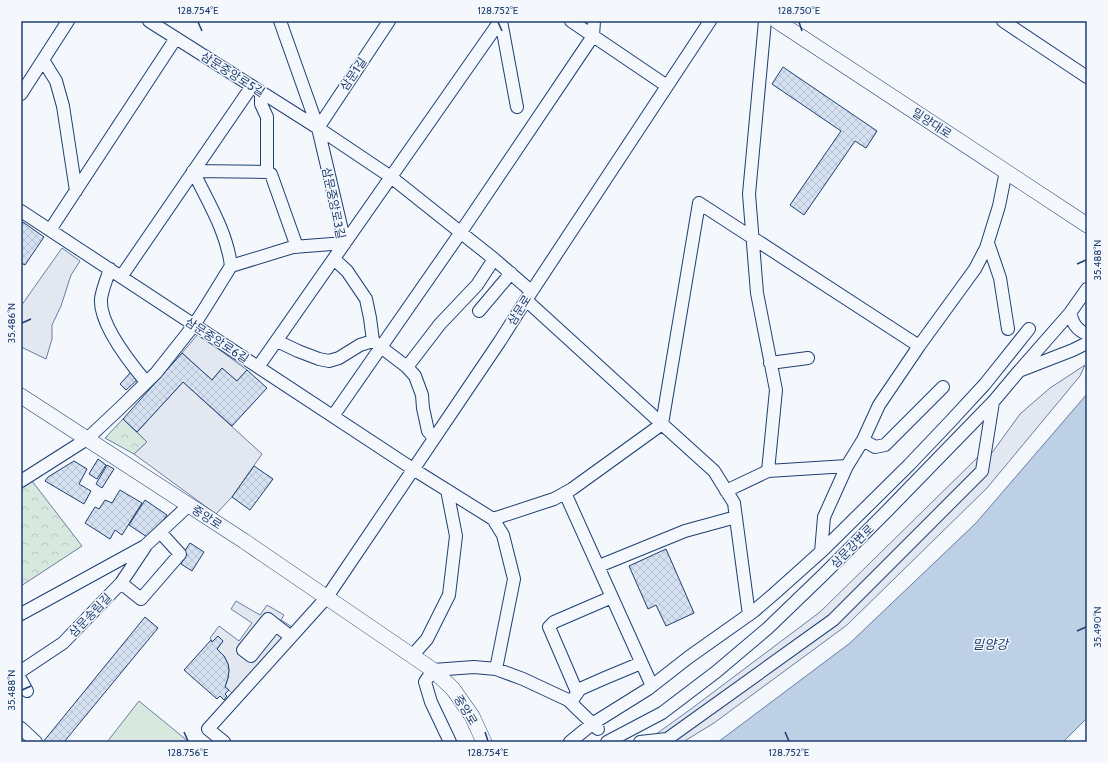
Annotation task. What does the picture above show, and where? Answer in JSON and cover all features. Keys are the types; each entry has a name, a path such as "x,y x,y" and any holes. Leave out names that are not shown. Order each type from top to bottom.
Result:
{"main road":[{"name":"밀양대로","path":"777,21 1087,225"},
{"name":"중앙로","path":"21,396 327,597 434,670 453,689 472,716 484,742"}],"street":[{"path":"21,94 68,21"},
{"name":"삼문중앙로5길","path":"149,21 318,128 391,177 461,232 511,273 528,295 662,424 714,471 734,503 749,615"},
{"name":"삼문중앙로3길","path":"231,266 297,247 345,243 318,128 280,21"},
{"name":"삼문1길","path":"318,128 389,21"},
{"path":"501,21 518,107"},
{"path":"258,367 501,21"},
{"path":"571,21 667,86"},
{"path":"333,416 377,344 461,232 593,36 594,21"},
{"name":"삼문로","path":"327,597 500,340 528,295 710,21"},
{"path":"765,21 749,194 756,293 776,390 768,471"},
{"path":"1003,21 1019,25 1087,77"},
{"path":"50,230 176,38"},
{"path":"43,60 56,81 63,106 76,191"},
{"path":"121,276 194,171 257,89"},
{"path":"257,89 261,104 267,117 267,172 270,174 297,247"},
{"path":"194,171 267,172"},
{"path":"21,481 86,438 120,409 156,373 206,308 231,266 230,254 222,231 194,171"},
{"path":"821,552 824,517 846,466 863,440 879,405 919,346 975,269 986,248 999,206 1006,172"},
{"path":"496,669 506,626 514,579 503,535 493,519 565,493 662,424 699,203 919,346"},
{"name":"삼문중앙로6길","path":"21,211 412,469 493,519"},
{"path":"988,243 1000,278 1008,329"},
{"path":"334,259 347,271 366,299 377,344 408,367 414,376 422,395 428,431 434,438"},
{"path":"408,367 440,324 477,285 494,259"},
{"path":"110,269 101,299 102,312 115,341 146,382"},
{"path":"479,311 511,273"},
{"path":"1019,371 1070,313 1087,289"},
{"path":"1070,313 1077,329 1087,334"},
{"path":"570,742 652,686 749,615 821,552 949,423 985,384 1029,329"},
{"path":"277,341 298,351 329,361 339,358 360,345 377,344"},
{"name":"삼문강변로","path":"607,742 662,713 716,672 768,628 888,510 993,402 1019,371 1087,343"},
{"path":"770,363 808,358"},
{"path":"863,440 875,447 885,445 943,387"},
{"path":"640,742 664,741 833,620 982,471 993,402"},
{"path":"726,491 768,471 846,466"},
{"path":"412,656 428,639 448,594 456,536 447,490"},
{"path":"565,493 652,686"},
{"name":"삼문송림길","path":"21,671 63,643 121,583 145,546 188,505"},
{"path":"598,566 685,531 736,517"},
{"path":"121,583 141,599 180,554 160,532"},
{"name":"삼문송림길","path":"21,614 145,546"},
{"path":"224,742 208,729 327,597"},
{"path":"577,692 550,627 554,622 612,597"},
{"path":"276,626 291,637"},
{"path":"570,702 580,689 642,663"},
{"path":"450,742 431,702 425,682 434,670 474,667 496,669 523,679 568,700 595,726"},
{"path":"21,680 27,691"},
{"path":"21,728 36,742"}],"green space":[{"path":"123,419 147,442 134,454 105,438"},
{"path":"32,481 82,546 21,586 21,488"},
{"path":"139,701 189,742 107,742"}],"shaded area":[{"path":"62,248 80,261 71,275 61,306 52,325 52,339 46,359 21,347 21,306"},
{"path":"198,334 247,370 237,381 222,369 212,380 182,353"},
{"path":"1085,365 1080,376 987,488 847,625 714,723 683,742 645,742 820,612 979,456 989,457 1020,414 1050,388"},
{"path":"183,382 262,454 232,497 216,514 134,454 147,442 137,432"},
{"path":"236,601 260,615 267,605 284,615 281,620 297,630 237,697 225,687 228,678 228,664 224,656 217,649 223,641 218,636 212,642 210,638 219,626 239,641 252,623 231,609"}],"water":[{"name":"밀양강","path":"1087,394 1087,718 1063,742 718,742 850,643 976,523"}],"building":[{"path":"783,67 877,131 866,148 855,141 804,215 790,205 841,131 772,84"},
{"path":"23,222 44,237 25,265 21,263 21,225"},
{"path":"182,353 212,380 222,368 237,381 247,370 267,388 232,426 183,382 137,432 123,419"},
{"path":"131,372 138,379 126,390 120,384"},
{"path":"98,459 106,465 97,479 89,474"},
{"path":"74,461 87,469 79,484 91,491 84,504 45,481 48,477"},
{"path":"107,465 114,469 102,488 96,484"},
{"path":"254,466 273,479 250,510 232,497"},
{"path":"120,490 142,503 122,535 115,530 110,539 85,523 95,507 99,509 105,500 112,503"},
{"path":"145,500 167,515 150,539 129,525"},
{"path":"190,543 204,552 192,571 181,564 187,554 184,552"},
{"path":"666,549 694,613 666,626 656,605 648,609 629,566"},
{"path":"145,617 158,628 64,742 43,742"},
{"path":"218,636 223,641 217,649 224,656 229,670 225,687 229,690 225,694 227,696 224,700 220,696 217,699 184,670 211,640 212,642"}]}
